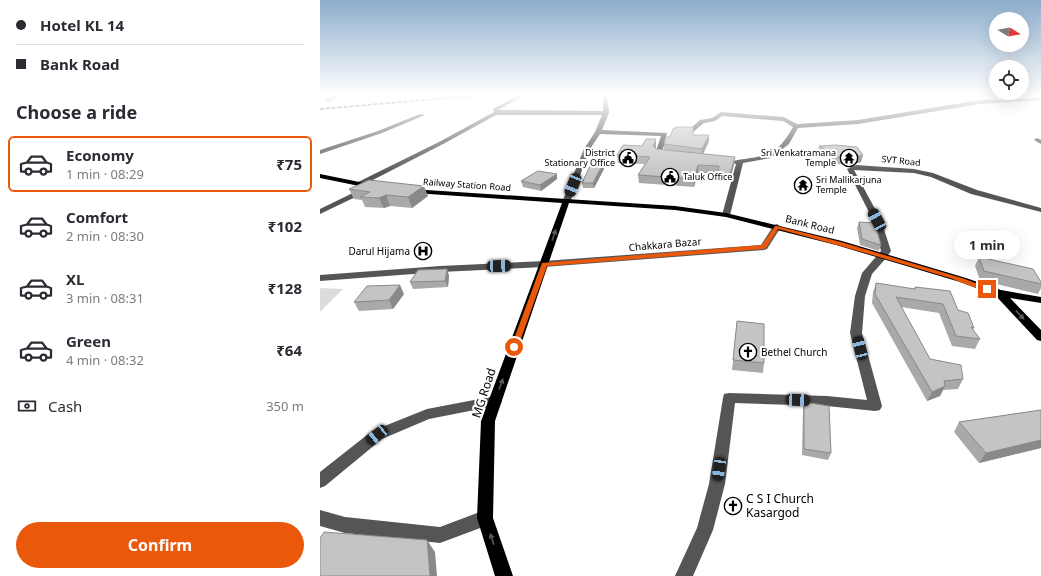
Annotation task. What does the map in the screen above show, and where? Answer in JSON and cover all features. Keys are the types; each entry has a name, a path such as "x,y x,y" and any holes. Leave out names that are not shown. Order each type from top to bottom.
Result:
{"main road":[{"path":"321,177 377,187"},
{"name":"Railway Station Road","path":"403,190 566,202"},
{"name":"Bank Road","path":"566,202 675,208 726,215 839,243 962,280 999,293 1041,300"},
{"name":"MG Road","path":"504,576 485,518 488,421 566,202"},
{"path":"999,293 1041,337"}],"street":[{"path":"320,152 380,132 407,121"},
{"path":"360,183 481,121"},
{"path":"566,202 587,149 598,132 603,121"},
{"path":"598,132 665,134 676,130 691,131 703,121"},
{"path":"787,121 796,126 865,121"},
{"path":"725,161 740,162 769,157 787,143 796,126"},
{"path":"665,134 658,154 673,155"},
{"path":"726,215 740,162"},
{"name":"SVT Road","path":"882,257 886,250 877,220 850,169 856,167 914,171 974,192 1041,210"},
{"path":"320,212 377,187"},
{"name":"Chakkara Bazar","path":"544,264 764,247 777,227"},
{"path":"684,576 705,530 717,484 729,398 827,401 875,406 856,333 860,296 867,273 882,257"},
{"path":"320,278 440,269 544,264"},
{"path":"320,481 377,435 427,414 495,401"},
{"path":"320,518 345,525 440,535 485,518"}],"shaded area":[{"path":"320,288 343,289 320,312"}],"building":[{"path":"677,127 693,127 693,135 709,135 702,149 664,144 666,137 670,137 673,129"},
{"path":"646,139 656,139 653,146 656,149 735,157 730,174 718,173 719,166 698,165 694,179 638,175 650,157 617,155 623,145 642,146"},
{"path":"836,145 857,147 863,155 839,157 819,146"},
{"path":"591,164 603,164 593,183 582,183"},
{"path":"538,171 557,174 540,185 521,181"},
{"path":"369,180 424,186 408,197 386,195 379,198 360,197 370,192 349,189"},
{"path":"859,222 875,223 881,245 862,239"},
{"path":"979,257 1033,269 1041,284 984,271"},
{"path":"447,269 445,281 410,282 418,270"},
{"path":"876,283 915,289 915,287 950,291 958,310 968,313 974,328 971,327 980,339 956,336 943,304 896,297 930,359 961,365 963,379 944,381 945,386 932,392 875,294"},
{"path":"400,285 389,300 354,302 367,286"},
{"name":"Bethel Church","path":"737,321 764,324 764,363 733,360"},
{"path":"804,402 829,406 831,453 804,449"},
{"path":"1041,410 1041,440 986,453 959,422"},
{"path":"324,532 427,540 430,576 320,576 320,538"}],"place":[{"name":"District Stationary Office","path":"628,158"},
{"name":"Sri Venkatramana Temple","path":"849,158"},
{"name":"Taluk Office","path":"670,177"},
{"name":"Sri Mallikarjuna Temple","path":"803,185"},
{"name":"Darul Hijama","path":"423,251"},
{"name":"Bethel Church","path":"748,352"},
{"name":"C S I Church Kasargod","path":"733,506"}],"route":[{"path":"514,347 544,264 764,247 777,227 839,243 987,289"}]}
